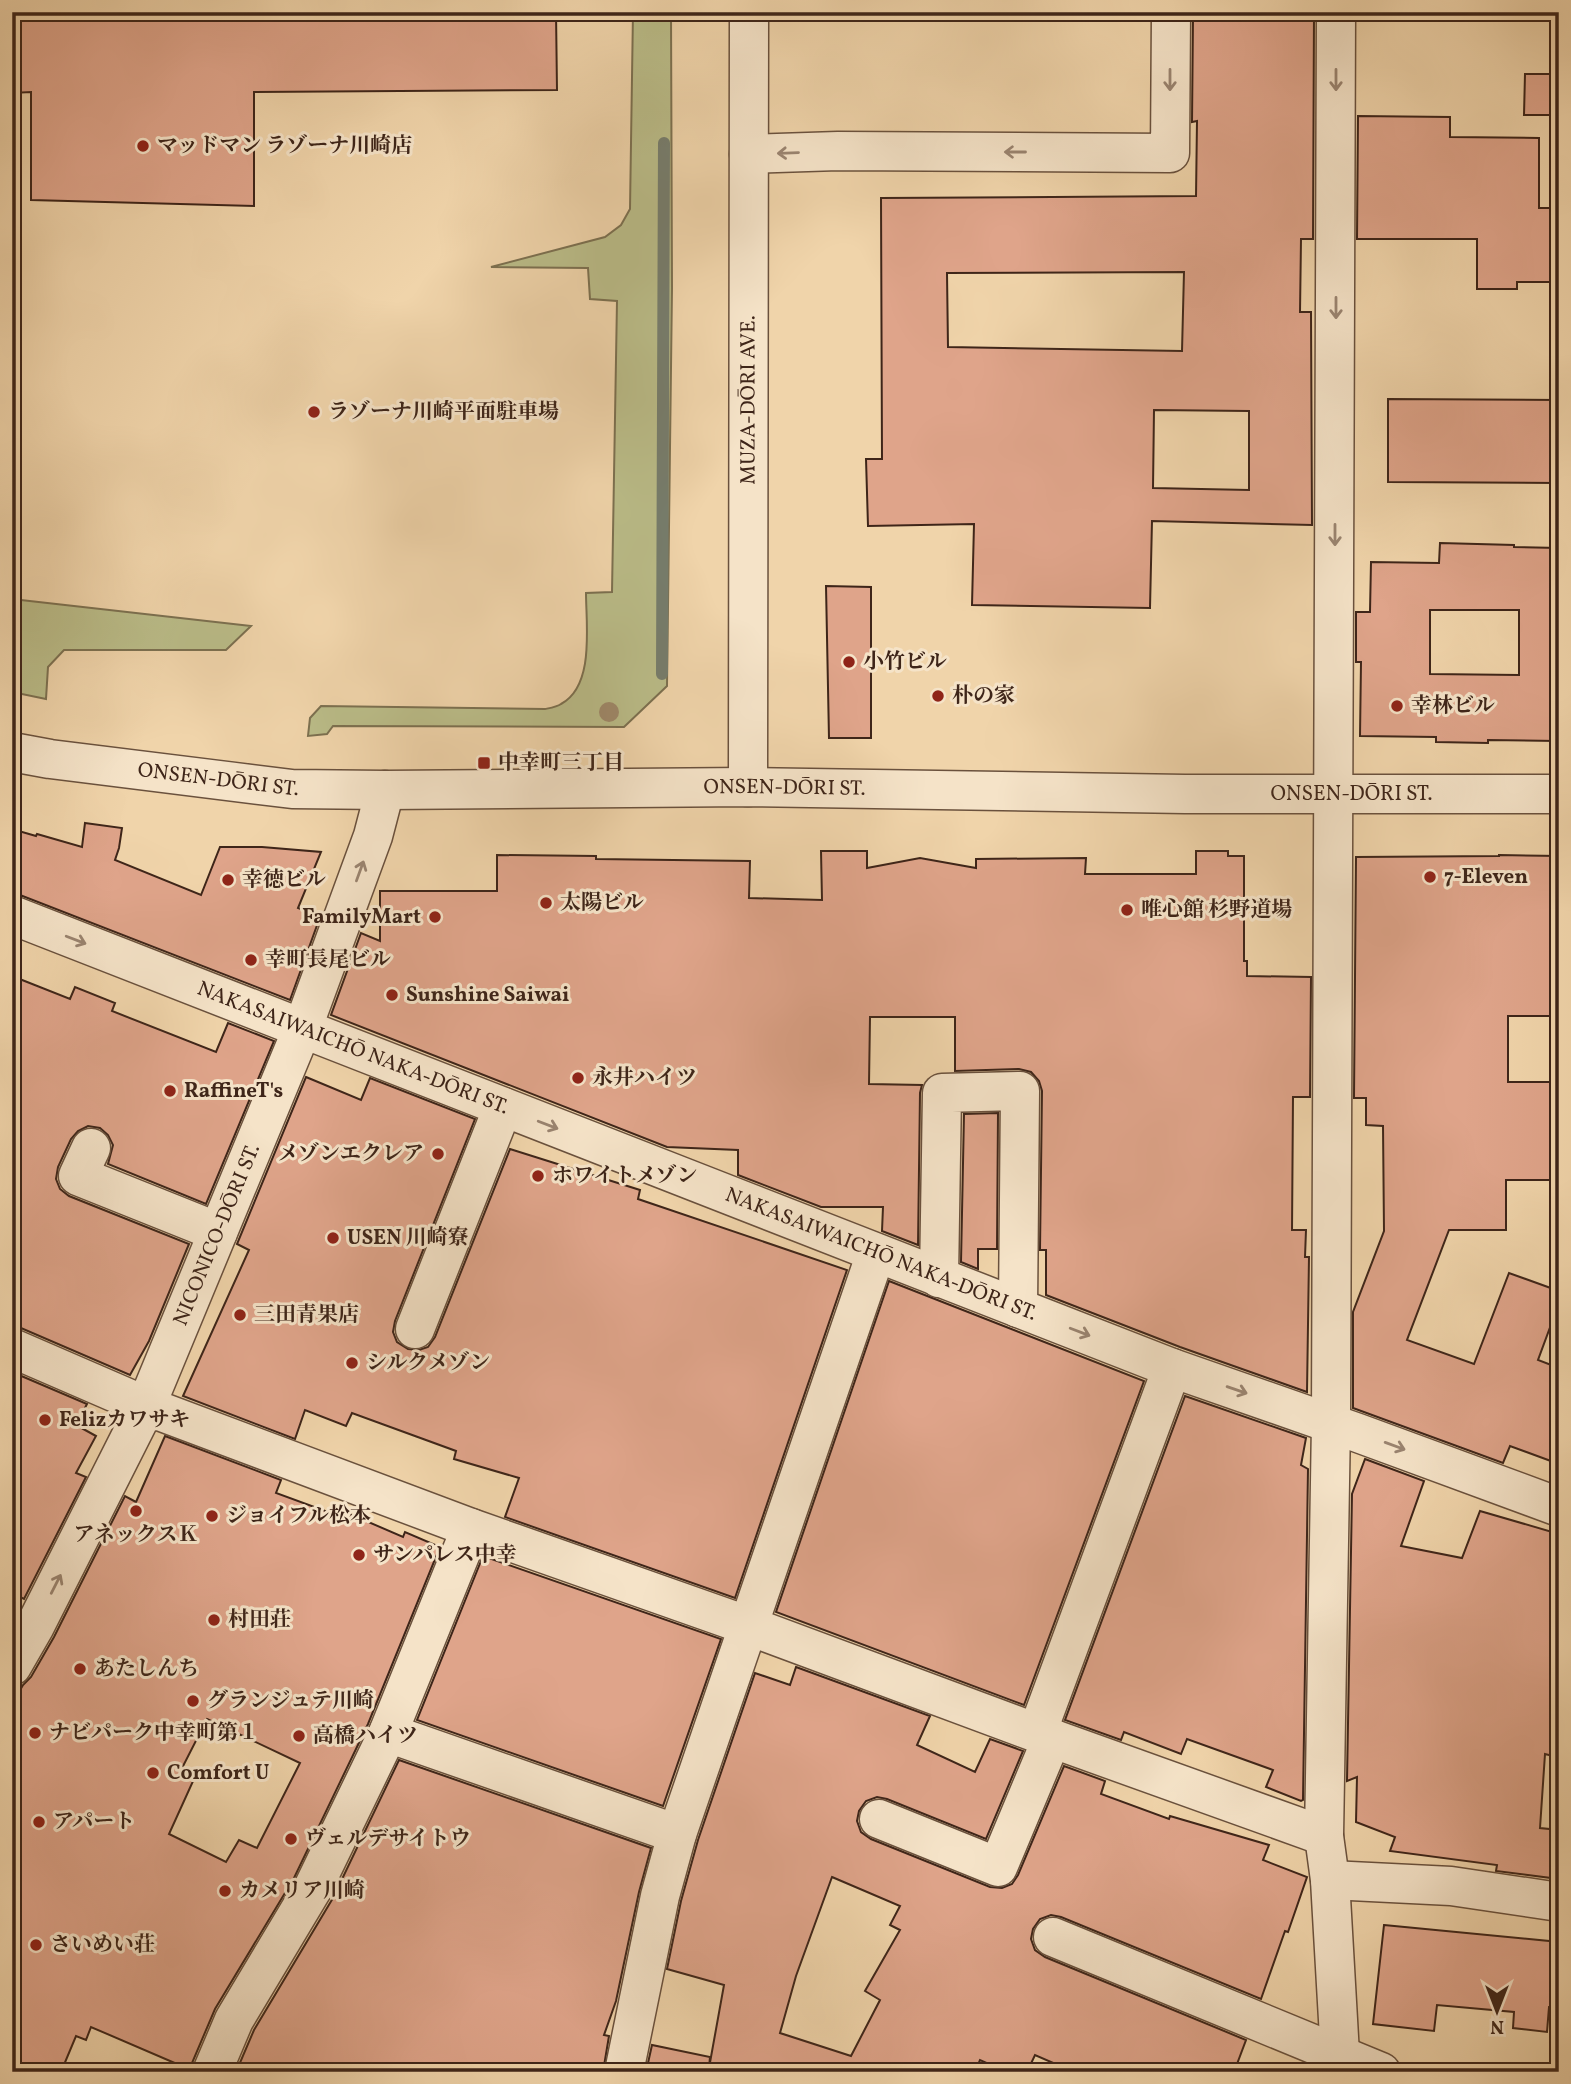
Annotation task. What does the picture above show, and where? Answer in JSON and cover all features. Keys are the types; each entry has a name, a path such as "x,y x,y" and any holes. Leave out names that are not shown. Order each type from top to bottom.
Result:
{"street":[{"name":"MUZA-DŌRI AVE.","path":"748,787 749,12"},
{"path":"749,154 838,151 1170,153 1171,12"},
{"path":"1336,12 1331,1423 1324,1836 1330,1880 1341,2063"},
{"name":"ONSEN-DŌRI ST.","path":"12,752 292,789 748,787 1185,794 1559,794"},
{"name":"NICONICO-DŌRI ST.","path":"12,1666 24,1619 146,1406 303,1027 373,836 385,790"},
{"name":"NAKASAIWAICHŌ NAKA-DŌRI ST.","path":"12,915 1172,1368 1559,1507"},
{"path":"939,1278 942,1093 1020,1091 1017,1308"},
{"path":"415,1329 503,1107"},
{"path":"91,1148 78,1175 218,1232"},
{"path":"624,2072 660,1896 677,1834 876,1253"},
{"path":"12,1348 146,1406 471,1528 749,1626 1324,1836"},
{"path":"879,1819 998,1867 1172,1368"},
{"path":"212,2072 234,2020 313,1888 388,1733 471,1528"},
{"path":"388,1733 677,1834"},
{"path":"1330,1880 1451,1886 1559,1902"},
{"path":"1054,1937 1341,2063 1381,2072"}],"green space":[{"path":"633,12 671,12 672,288 667,686 624,727 333,726 327,734 308,736 310,718 321,706 545,709 561,704 572,695 579,684 586,654 586,593 612,592 617,301 590,299 588,268 491,267 605,237 621,225 630,209"},
{"path":"12,599 251,626 226,650 64,650 48,667 46,699 12,692"}],"building":[{"path":"12,12 556,12 557,90 254,92 254,206 31,200 31,92 12,93"},
{"path":"1314,13 1313,239 1301,239 1300,312 1311,312 1312,525 1152,521 1150,608 972,605 974,524 868,526 866,459 882,459 881,198 1196,196 1197,121 1192,122 1193,16","holes":["1184,272 1182,351 948,347 947,273","1154,410 1249,411 1249,490 1153,488"]},
{"path":"1525,74 1559,74 1559,115 1524,115"},
{"path":"1358,116 1450,117 1450,137 1539,138 1539,208 1559,208 1559,282 1517,282 1517,289 1477,289 1477,239 1357,239"},
{"path":"1388,399 1559,400 1559,483 1388,482"},
{"path":"1440,543 1559,548 1557,741 1436,742 1436,737 1360,736 1361,662 1356,662 1356,612 1370,612 1371,562 1439,563","holes":["1430,610 1519,610 1519,675 1430,674"]},
{"name":"小竹ビル","path":"826,586 871,587 871,738 829,738"},
{"path":"85,823 122,828 115,860 201,895 220,847 321,852 298,908 320,917 290,1000 12,894 12,829 82,847"},
{"path":"821,851 867,851 867,868 920,858 976,868 976,859 1086,858 1085,874 1196,874 1196,851 1228,851 1228,856 1244,856 1244,961 1247,961 1247,976 1311,977 1310,1097 1293,1097 1292,1230 1306,1230 1305,1257 1309,1257 1307,1392 1046,1295 1046,1250 1040,1250 1042,1091 1039,1081 1031,1072 1019,1069 955,1071 955,1017 870,1017 869,1084 922,1085 918,1245 882,1231 883,1207 821,1207 738,1175 738,1150 667,1147 331,1015 361,933 380,941 380,891 497,891 497,855 596,856 596,859 750,861 749,898 822,900"},
{"path":"1559,856 1559,1016 1508,1016 1508,1082 1559,1082 1559,1180 1506,1180 1506,1230 1449,1230 1407,1340 1474,1364 1509,1273 1559,1291 1559,1303 1538,1360 1559,1368 1559,1464 1510,1446 1503,1463 1353,1408 1353,1312 1384,1231 1383,1126 1366,1125 1366,1098 1354,1098 1356,857"},
{"path":"12,976 70,999 75,987 115,1003 112,1011 216,1052 228,1023 274,1041 206,1204 108,1164 113,1145 108,1135 100,1128 88,1126 78,1131 71,1139 58,1167 56,1179 60,1189 69,1196 189,1244 149,1341 130,1375 21,1328 12,1327"},
{"path":"306,1077 361,1100 370,1078 475,1119 395,1321 393,1332 397,1342 408,1349 428,1347 435,1337 510,1149 640,1190 638,1199 847,1270 735,1598 505,1517 519,1478 454,1459 456,1451 352,1413 346,1426 305,1410 295,1439 183,1396 249,1250 237,1244"},
{"path":"998,1113 997,1249 978,1249 978,1269 961,1262 964,1114"},
{"path":"889,1281 1144,1381 1024,1705 776,1612"},
{"path":"12,1372 87,1404 76,1425 96,1436 76,1473 86,1477 24,1599 12,1593"},
{"path":"1185,1396 1306,1438 1301,1465 1308,1469 1301,1801 1266,1787 1273,1770 1187,1739 1181,1754 1124,1732 1121,1740 1065,1720"},
{"path":"165,1436 281,1480 276,1493 347,1519 350,1514 403,1537 405,1532 440,1547 368,1724 294,1878 215,2009 191,2070 91,2027 86,2040 76,2036 61,2072 12,2072 12,1704 54,1637 125,1496 136,1502","holes":["207,1719 300,1763 257,1848 239,1840 226,1862 169,1834 194,1779 180,1772"]},
{"path":"1365,1459 1424,1481 1401,1546 1462,1558 1480,1511 1559,1534 1559,1736 1553,1756 1545,1754 1540,1828 1559,1830 1559,1879 1496,1871 1497,1865 1390,1851 1395,1837 1356,1822 1357,1777 1347,1781 1352,1494"},
{"path":"483,1556 721,1639 663,1806 417,1720"},
{"path":"796,1667 930,1716 917,1745 975,1772 990,1739 1023,1751 986,1839 887,1799 877,1797 866,1801 859,1811 857,1821 861,1832 871,1839 990,1887 1002,1888 1012,1884 1018,1875 1064,1766 1105,1781 1101,1794 1169,1819 1170,1816 1269,1845 1263,1860 1307,1877 1261,1999 1061,1917 1051,1915 1040,1919 1033,1929 1031,1939 1035,1950 1045,1957 1246,2040 1234,2072 1074,2072 1035,2055 1027,2072 1007,2072 980,2060 975,2072 646,2072 652,2045 710,2057 709,2068 724,1985 667,1969 681,1901 698,1840 755,1673 790,1685","holes":["832,1877 900,1906 890,1925 900,1930 865,1991 880,2000 851,2056 780,2033 796,1976"]},
{"path":"399,1760 651,1848 616,2001 604,2035 609,2036 603,2072 236,2072 254,2030 333,1898"},
{"path":"1384,1925 1559,1942 1559,2008 1549,2007 1547,2032 1513,2028 1514,2012 1437,2005 1434,2031 1373,2024"}],"waterway":[{"path":"662,674 664,143"}],"place":[{"name":"マッドマン ラゾーナ川崎店","path":"143,146"},
{"name":"ラゾーナ川崎平面駐車場","path":"314,412"},
{"name":"小竹ビル","path":"849,662"},
{"name":"朴の家","path":"938,696"},
{"name":"幸林ビル","path":"1397,706"},
{"name":"中幸町三丁目","path":"484,763"},
{"name":"7-Eleven","path":"1430,877"},
{"name":"幸徳ビル","path":"228,880"},
{"name":"太陽ビル","path":"546,903"},
{"name":"唯心館 杉野道場","path":"1127,910"},
{"name":"FamilyMart","path":"435,917"},
{"name":"幸町長尾ビル","path":"251,960"},
{"name":"Sunshine Saiwai","path":"392,995"},
{"name":"永井ハイツ","path":"578,1078"},
{"name":"RaffineT's","path":"170,1091"},
{"name":"メゾンエクレア","path":"438,1154"},
{"name":"ホワイトメゾン","path":"538,1176"},
{"name":"USEN 川崎寮","path":"333,1238"},
{"name":"三田青果店","path":"240,1315"},
{"name":"シルクメゾン","path":"352,1363"},
{"name":"Felizカワサキ","path":"45,1420"},
{"name":"アネックスＫ","path":"136,1511"},
{"name":"ジョイフル松本","path":"212,1516"},
{"name":"サンパレス中幸","path":"359,1555"},
{"name":"村田荘","path":"214,1620"},
{"name":"あたしんち","path":"80,1669"},
{"name":"グランジュテ川崎","path":"193,1701"},
{"name":"ナビパーク中幸町第１","path":"35,1733"},
{"name":"高橋ハイツ","path":"299,1736"},
{"name":"Comfort U","path":"153,1773"},
{"name":"アパート","path":"39,1822"},
{"name":"ヴェルデサイトウ","path":"291,1839"},
{"name":"カメリア川崎","path":"225,1891"},
{"name":"さいめい荘","path":"36,1945"}]}
